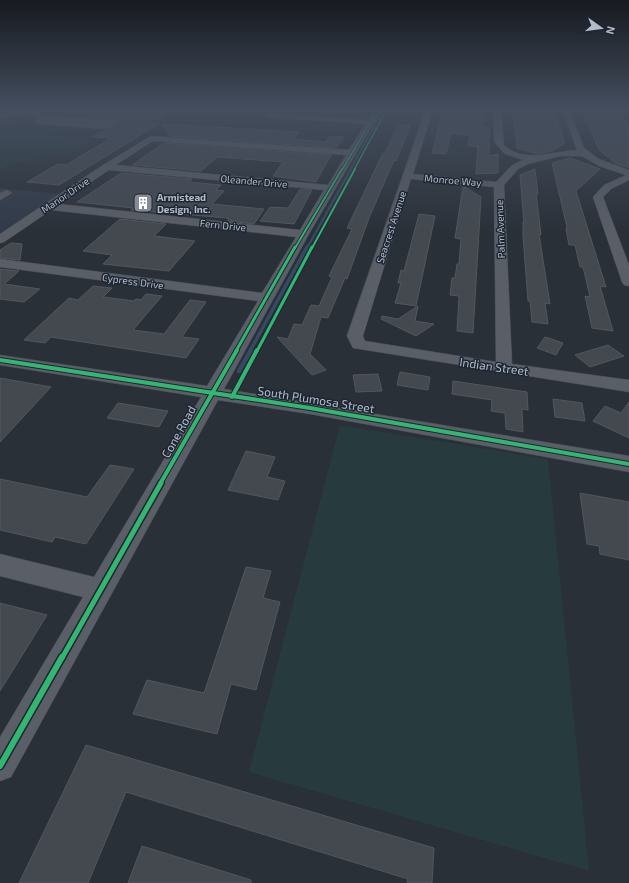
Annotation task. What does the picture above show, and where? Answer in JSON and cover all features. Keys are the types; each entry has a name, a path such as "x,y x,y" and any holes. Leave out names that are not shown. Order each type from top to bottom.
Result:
{"street":[{"name":"Manor Drive","path":"0,239 132,150"},
{"name":"Manor Drive","path":"314,150 351,153"},
{"name":"Cone Road","path":"0,766 102,590 266,298 353,150"},
{"name":"Seacrest Avenue","path":"359,345 355,336 415,150"},
{"path":"505,150 512,154 531,159"},
{"path":"581,150 603,163 629,173"},
{"name":"Palm Avenue","path":"504,368 499,184 510,170 531,159 555,153 584,153"},
{"name":"Oleander Drive","path":"106,167 330,188"},
{"name":"Monroe Way","path":"407,176 499,184"},
{"path":"629,177 601,190 598,197 629,282"},
{"name":"Fern Drive","path":"48,206 303,234"},
{"name":"Cypress Drive","path":"0,263 266,298"},
{"name":"Indian Street","path":"359,345 629,386"},
{"name":"South Plumosa Street","path":"0,360 310,408 629,464"},
{"path":"0,565 102,590"}],"shaded area":[{"path":"0,188 60,194 0,234"}],"green space":[{"path":"0,150 77,150 71,154 47,152 27,163 14,162 0,169"},
{"path":"340,425 548,459 589,871 249,772"}],"building":[{"path":"91,150 116,150 59,185 27,182 58,164 66,165"},
{"path":"154,150 264,150 331,155 316,182 273,176 283,162 217,157 201,171 132,165"},
{"path":"386,150 400,150 396,161 394,160 369,218 347,279 345,278 328,318 321,317 310,354 326,370 312,375 277,337 288,339 294,324 302,325 311,305 319,306 332,277 329,276 352,229 347,228 383,153 385,153"},
{"path":"433,150 447,150 446,154 432,153"},
{"path":"478,150 489,150 489,156 498,154 498,173 476,174"},
{"path":"524,150 553,150 552,151 537,154"},
{"path":"599,150 629,150 629,168 615,163"},
{"path":"570,158 600,169 576,191 606,287 600,286 613,331 592,328 585,296 590,297 583,267 580,267 575,245 569,245 566,229 567,227 552,163"},
{"path":"535,169 541,235 539,234 550,304 545,303 548,324 532,322 530,301 528,301 520,175"},
{"path":"121,173 192,179 189,182 221,185 216,190 224,191 212,204 264,209 254,224 228,221 228,218 131,210 133,208 77,202"},
{"path":"463,186 481,197 473,333 457,331 459,296 450,295 452,278 455,278 457,264 459,264 461,239 455,238"},
{"path":"300,189 312,190 294,224 260,221 270,207 288,208"},
{"path":"419,214 435,216 416,306 395,303 401,283 398,283 401,270 404,271"},
{"path":"120,219 166,224 154,236 195,241 169,271 103,264 112,255 83,251"},
{"path":"11,243 22,244 20,260 0,258 0,250"},
{"path":"0,269 19,271 4,284 40,289 24,302 0,299"},
{"path":"93,286 112,288 103,297 134,301 136,299 141,300 146,294 162,296 133,330 164,334 190,300 206,302 182,337 199,339 186,358 51,337 45,343 24,340 69,298 78,300"},
{"path":"418,306 415,321 434,324 416,336 381,319 382,316 398,319"},
{"path":"545,337 563,343 556,355 537,348"},
{"path":"608,345 624,356 590,367 575,355"},
{"path":"400,372 430,377 428,390 397,385"},
{"path":"378,374 382,391 356,392 353,375"},
{"path":"0,378 51,387 0,442"},
{"path":"453,381 527,392 528,410 522,409 523,432 506,429 505,413 491,411 492,400 452,394"},
{"path":"553,399 582,403 585,421 555,417"},
{"path":"629,402 629,438 593,421 605,406 621,413"},
{"path":"118,403 168,411 159,427 107,418"},
{"path":"246,451 275,457 267,477 285,481 278,500 228,490"},
{"path":"110,465 134,469 86,544 55,537 52,542 0,530 0,479 87,497"},
{"path":"580,493 629,502 629,560 600,554 599,546 587,544"},
{"path":"246,567 271,571 263,598 280,602 256,690 231,684 217,734 133,714 147,680 204,693"},
{"path":"0,603 47,615 0,691"},
{"path":"86,745 434,848 432,883 407,883 408,879 126,792 88,883 19,883"},
{"path":"142,846 251,880 251,883 128,883"}],"waterway":[{"path":"350,170 361,150"},
{"path":"307,248 351,169"},
{"path":"250,351 307,247"},
{"path":"239,371 251,350"}],"cycle path":[{"path":"0,766 303,234 353,150"},
{"path":"232,397 365,150"},
{"path":"0,360 310,408 629,464"}],"place":[{"name":"Armistead Design, Inc.","path":"143,203"}]}
